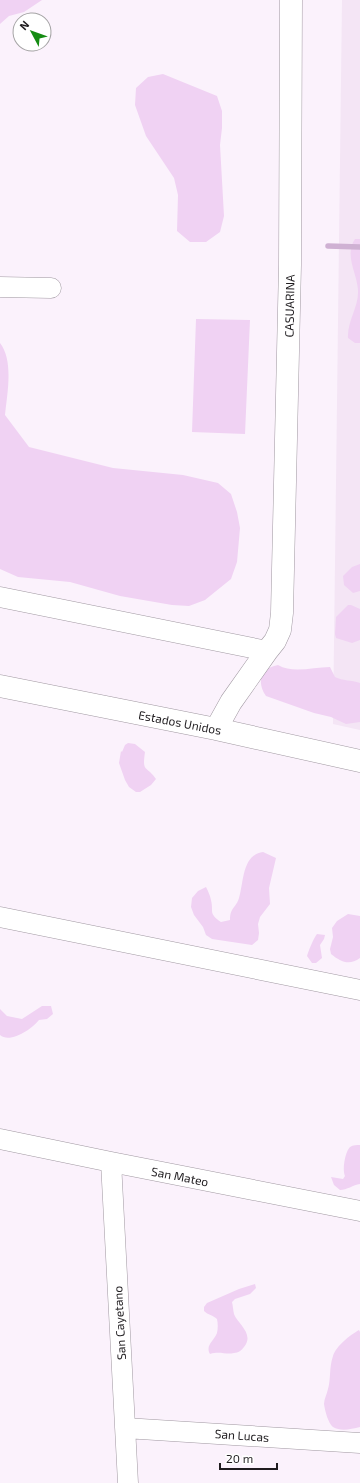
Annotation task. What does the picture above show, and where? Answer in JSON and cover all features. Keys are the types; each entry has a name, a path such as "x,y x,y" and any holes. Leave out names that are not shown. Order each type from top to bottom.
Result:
{"street":[{"name":"CASUARINA","path":"216,729 231,702 275,641 280,630 282,613 290,265 291,0"},
{"path":"0,287 51,288"},
{"path":"0,597 267,651"},
{"name":"Estados Unidos","path":"0,686 216,729 360,761"},
{"path":"0,917 360,990"},
{"name":"San Mateo","path":"0,1139 360,1211"},
{"name":"San Cayetano","path":"111,1162 128,1483"},
{"name":"San Lucas","path":"125,1428 360,1443"}],"shaded area":[{"path":"0,0 42,0 24,12 12,12 12,15 0,24"},
{"path":"342,0 360,0 360,730 333,724"},
{"path":"163,74 217,96 222,111 220,145 224,216 220,232 206,242 190,242 177,231 178,195 174,178 146,136 135,105 136,88 148,77"},
{"path":"355,239 360,239 360,343 355,343 348,338 349,326 358,296 351,258 352,245"},
{"path":"196,319 250,320 245,434 192,432"},
{"path":"0,343 7,359 8,368 8,388 5,415 29,447 113,468 183,475 218,483 231,494 240,528 237,562 231,579 205,600 189,606 172,605 120,596 70,582 18,577 0,569"},
{"path":"360,564 360,591 353,593 344,585 343,576 352,567"},
{"path":"348,605 360,609 360,640 352,643 336,638 335,634 336,617"},
{"path":"278,665 284,668 297,670 330,667 335,677 360,683 360,722 346,724 331,717 314,713 266,696 261,686 262,676 268,669"},
{"path":"128,743 135,744 145,752 145,766 156,779 151,785 140,792 136,792 129,787 119,763 121,751 122,752 125,745"},
{"path":"263,852 276,858 269,888 270,904 260,917 258,924 258,940 252,945 212,939 206,935 203,927 194,915 191,907 192,898 198,891 206,887 211,898 212,912 214,916 221,922 230,920 231,912 239,898 247,863 256,854"},
{"path":"348,914 360,916 360,958 352,962 345,962 335,957 331,954 330,949 333,937 332,928 337,921"},
{"path":"317,934 325,935 320,945 322,958 316,963 312,963 307,956"},
{"path":"42,1006 51,1006 53,1014 47,1019 39,1020 36,1024 15,1037 9,1038 0,1035 0,1009 7,1016 22,1019"},
{"path":"355,1145 360,1145 360,1184 340,1190 334,1185 331,1177 343,1179 345,1176 344,1161 348,1149"},
{"path":"255,1284 256,1288 250,1294 235,1299 232,1302 234,1314 248,1338 244,1347 235,1353 210,1354 209,1346 216,1336 218,1323 217,1319 204,1311 204,1307 207,1303 239,1289"},
{"path":"359,1330 360,1427 346,1430 336,1429 330,1423 324,1404 329,1385 332,1360 340,1345"}],"waterway":[{"path":"328,246 360,247"}]}
